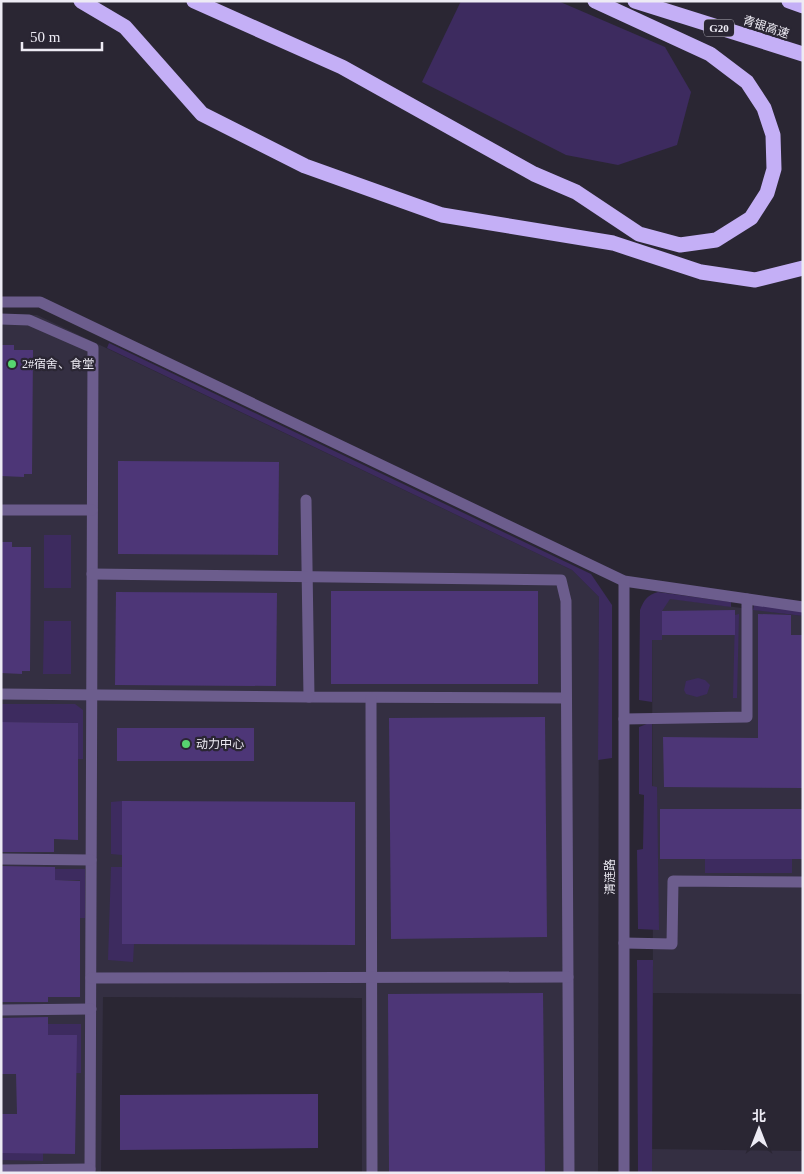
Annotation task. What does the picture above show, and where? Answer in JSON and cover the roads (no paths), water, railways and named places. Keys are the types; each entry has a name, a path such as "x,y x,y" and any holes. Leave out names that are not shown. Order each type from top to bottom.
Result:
{"highway":[{"path":"81,1 125,27 202,114 305,166 442,215 613,243 701,272 755,280 803,268"},
{"path":"194,1 342,67 534,174 576,192 639,234 680,245 716,240 751,218 768,193 774,169 773,136 764,108 748,82 710,54 595,1"},
{"name":"青银高速","path":"635,1 803,54"},
{"path":"789,1 803,6"}],"street":[{"path":"1,302 40,302 624,581 803,607"},
{"path":"1,320 29,320 93,348 90,1171 1,1170"},
{"path":"306,500 309,697"},
{"path":"1,510 92,510"},
{"path":"92,574 561,580 566,601 569,1173"},
{"name":"清涟路","path":"624,581 624,1173"},
{"path":"624,719 747,717 748,599"},
{"path":"1,694 566,698"},
{"path":"371,698 372,1173"},
{"path":"1,859 91,860"},
{"path":"624,943 672,944 673,881 803,882"},
{"path":"91,978 568,977"},
{"path":"1,1010 91,1010"}],"place":[{"name":"2#宿舍、食堂","path":"12,364"},
{"name":"动力中心","path":"186,744"}]}
